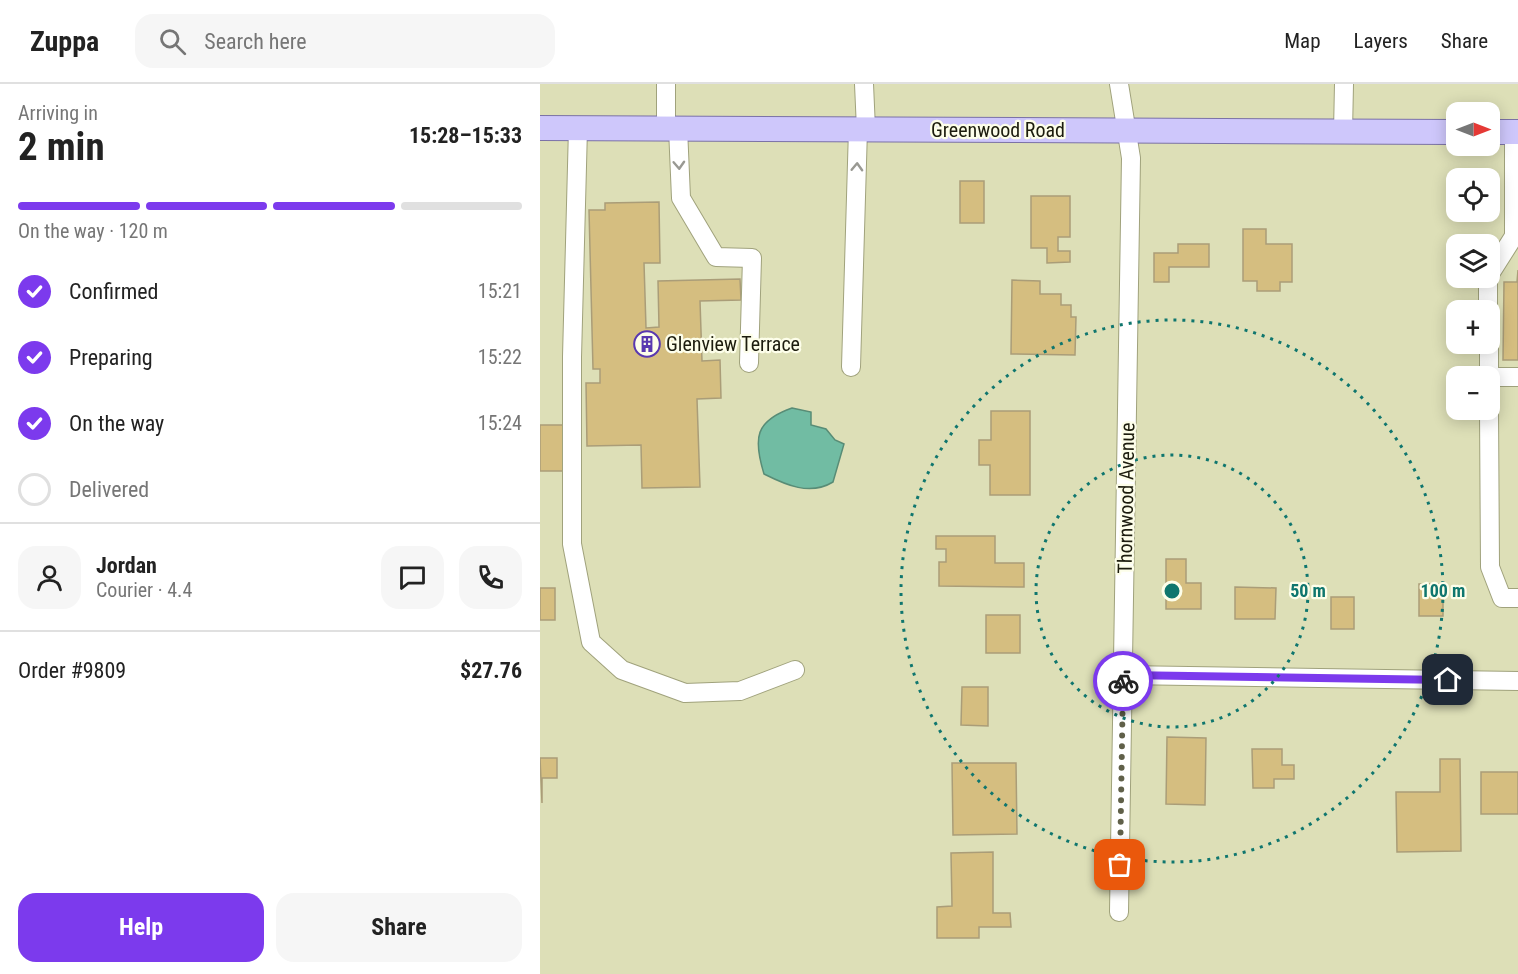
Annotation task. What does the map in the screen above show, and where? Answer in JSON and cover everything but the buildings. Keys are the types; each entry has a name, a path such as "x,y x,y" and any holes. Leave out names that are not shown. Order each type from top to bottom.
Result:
{"main road":[{"name":"Greenwood Road","path":"540,128 1446,132"},
{"path":"1500,132 1516,132"}],"street":[{"path":"666,84 683,201 716,257 752,258 749,363"},
{"path":"851,367 856,206 864,84"},
{"name":"Thornwood Avenue","path":"1119,84 1131,158 1119,912"},
{"path":"1343,132 1344,84"},
{"path":"578,128 572,357 572,544 591,642 622,670 685,693 740,691 795,670"},
{"path":"1500,258 1514,236 1516,132"},
{"path":"1500,377 1518,377"},
{"path":"1489,420 1490,567 1502,598 1518,598"},
{"path":"1123,675 1518,681"}],"shaded area":[{"path":"792,408 811,412 811,425 826,429 835,440 844,444 833,482 807,489 789,485 764,474 758,441 760,432 770,419"}],"way so far":[{"path":"1120,865 1123,681"}],"place":[{"name":"Glenview Terrace","path":"647,344"}],"route":[{"path":"1123,681 1123,675 1448,680"}]}
